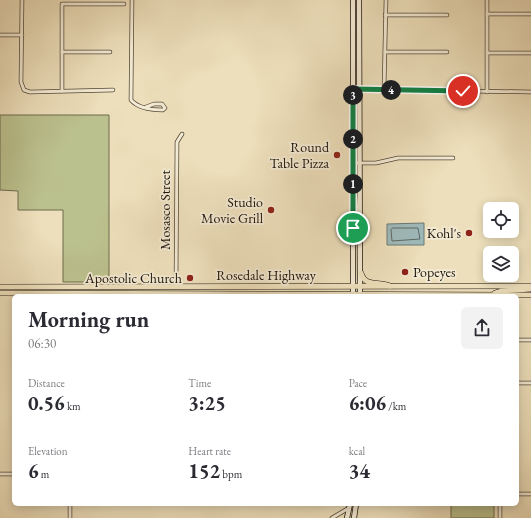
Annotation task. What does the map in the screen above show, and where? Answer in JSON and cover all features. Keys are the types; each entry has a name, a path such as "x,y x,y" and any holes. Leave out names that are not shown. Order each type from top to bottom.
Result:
{"main road":[{"path":"353,0 353,294"},
{"path":"353,0 356,5 356,19 359,27"},
{"path":"359,0 360,294"},
{"path":"353,26 355,28 356,46 359,54"},
{"path":"353,189 356,199 356,215 360,221"},
{"path":"361,273 362,279 366,282 382,283 401,288"},
{"name":"Rosedale Highway","path":"0,287 531,288"},
{"path":"32,293 40,290 56,290 58,287"},
{"path":"71,294 73,290 78,289 108,290 120,287"},
{"path":"181,294 202,290 239,290 244,287"},
{"path":"245,294 248,290 275,287"},
{"path":"493,294 501,291 531,288"},
{"name":"Rosedale Highway","path":"0,293 52,294"},
{"name":"Rosedale Highway","path":"181,294 245,294"},
{"name":"Rosedale Highway","path":"519,295 531,295"},
{"path":"346,518 349,506"},
{"path":"354,518 356,506"}],"street":[{"path":"22,0 22,88 30,92 113,90"},
{"path":"132,0 131,100 146,107 163,110 165,108 162,104 154,104 146,107"},
{"path":"384,90 386,0"},
{"path":"487,0 487,92"},
{"path":"62,91 62,4 89,2 124,4"},
{"path":"487,14 531,14"},
{"path":"386,15 447,15"},
{"path":"0,35 22,35"},
{"path":"62,52 110,52"},
{"path":"385,52 447,52"},
{"path":"487,53 531,52"},
{"path":"353,89 531,92"},
{"name":"Mosasco Street","path":"176,287 177,142 182,134"},
{"path":"353,163 376,162 398,158 453,158"},
{"path":"519,340 531,340"},
{"path":"519,383 531,383"},
{"path":"0,474 12,474"},
{"path":"519,494 531,494"},
{"path":"70,506 70,518"},
{"path":"332,518 349,506"},
{"path":"500,506 500,518"}],"green space":[{"path":"0,115 109,115 109,282 63,282 63,210 18,210 18,191 0,190"},
{"path":"451,506 494,506 494,518 451,518"}],"water":[{"path":"424,223 424,245 387,245 387,224"}],"place":[{"name":"Round Table Pizza","path":"337,155"},
{"name":"Studio Movie Grill","path":"271,210"},
{"name":"Kohl's","path":"469,233"},
{"name":"Popeyes","path":"405,272"},
{"name":"Apostolic Church","path":"190,278"}],"route":[{"path":"353,228 353,89 463,91"}]}
